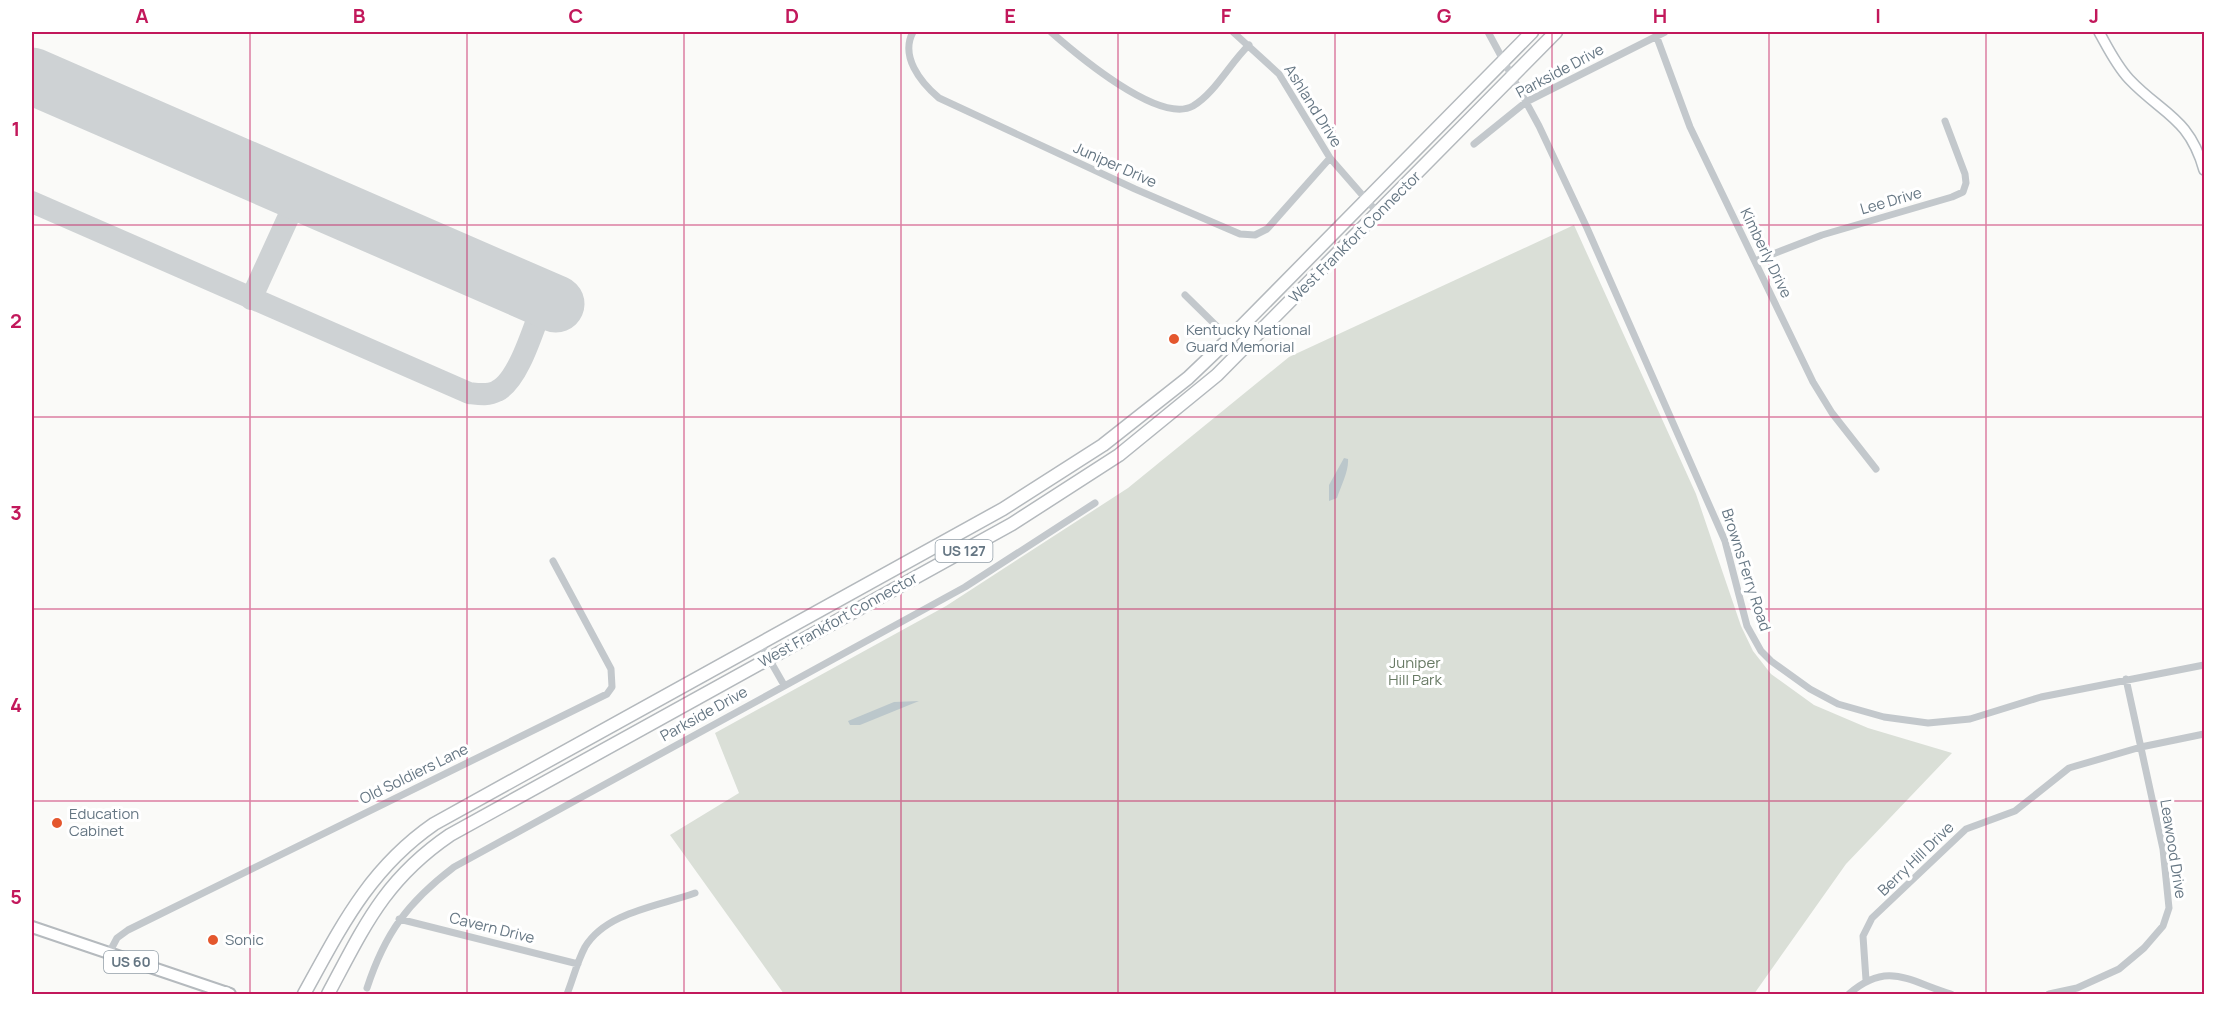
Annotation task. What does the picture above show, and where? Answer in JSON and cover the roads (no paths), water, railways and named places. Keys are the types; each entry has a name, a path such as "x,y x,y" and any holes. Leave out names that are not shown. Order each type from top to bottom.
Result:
{"highway":[{"name":"West Frankfort Connector","path":"304,994 366,887 386,864 420,834 468,804 993,515 1064,472 1148,411 1230,338 1532,32"},
{"name":"West Frankfort Connector","path":"328,994 377,904 402,873 433,847 496,808 997,532 1077,484 1172,414 1242,351 1556,32"}],"main road":[{"path":"2099,32 2125,75 2182,125 2194,143 2205,170"},
{"name":"US 60","path":"32,927 108,955 228,994"}],"street":[{"name":"Juniper Drive","path":"913,32 908,46 910,59 922,82 939,98 1135,189 1240,234 1255,235 1267,229 1330,158"},
{"path":"1051,32 1102,73 1124,87 1157,104 1182,109 1201,99 1248,45"},
{"name":"Ashland Drive","path":"1233,32 1279,74 1330,158 1365,201 1378,213"},
{"name":"Browns Ferry Road","path":"1488,32 1526,102 1587,228 1725,541 1747,626 1761,651 1771,661 1809,689 1838,704 1884,717 1928,723 1970,719 2041,697 2205,665"},
{"name":"Parkside Drive","path":"1474,144 1526,102 1665,32"},
{"name":"Kimberly Drive","path":"1656,36 1690,127 1822,399 1876,469"},
{"name":"Lee Drive","path":"1755,261 1822,236 1963,192 1965,174 1945,121"},
{"path":"1185,295 1242,351"},
{"name":"Parkside Drive","path":"367,988 383,947 399,919 424,889 454,867 965,587 1095,502"},
{"name":"Old Soldiers Lane","path":"108,955 117,938 128,930 607,694 612,687 611,669 553,561"},
{"path":"760,643 784,685"},
{"name":"Leawood Drive","path":"2049,994 2077,988 2119,969 2144,948 2163,926 2169,908 2163,849 2126,679"},
{"name":"Berry Hill Drive","path":"1866,980 1863,936 1872,918 1966,829 2015,811 2069,768 2141,747 2205,734"},
{"path":"567,994 578,963 592,937 610,923 695,892"},
{"name":"Cavern Drive","path":"399,919 578,963"},
{"path":"1849,994 1866,980 1879,976 1904,975 1925,987 1951,994"}],"place":[{"name":"Kentucky National Guard Memorial","path":"1174,339"},
{"name":"Education Cabinet","path":"57,823"},
{"name":"Sonic","path":"213,940"}],"park label":[{"name":"Juniper Hill Park","path":"1415,672"}]}
